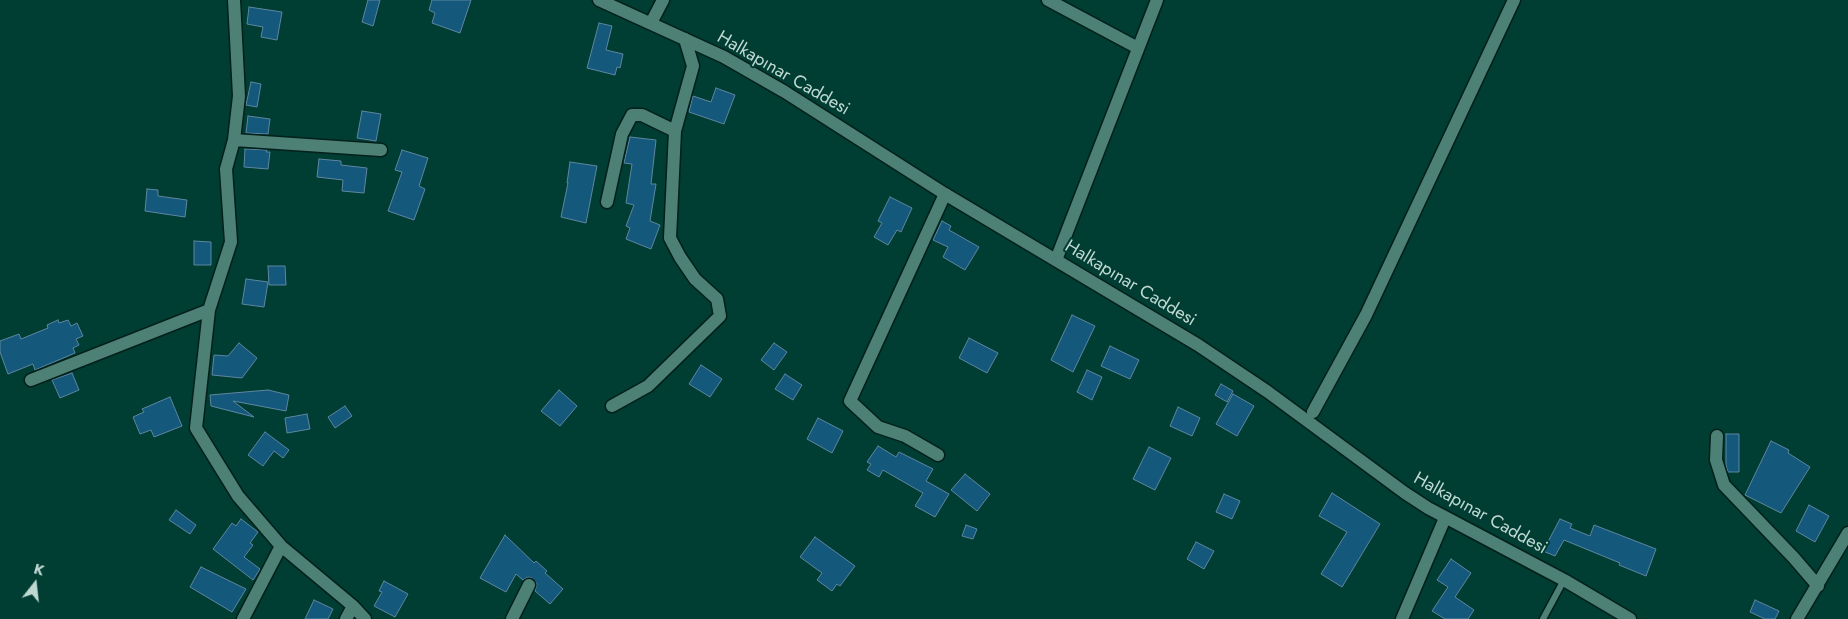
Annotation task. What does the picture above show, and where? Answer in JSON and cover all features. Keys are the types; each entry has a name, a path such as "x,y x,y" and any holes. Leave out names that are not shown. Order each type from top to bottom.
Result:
{"street":[{"path":"234,0 239,96 234,140 226,169 231,242 209,310 196,428 238,496 281,546 353,606 365,619"},
{"name":"Halkapınar Caddesi","path":"599,0 685,39 755,74 945,194 1198,345 1268,392 1405,493 1445,518 1564,580 1630,619"},
{"path":"651,23 663,0"},
{"path":"1048,0 1138,48"},
{"path":"1056,260 1157,0"},
{"path":"1313,412 1366,315 1514,0"},
{"path":"612,406 648,386 720,316 717,299 695,280 680,258 670,238 675,131 693,66 685,39"},
{"path":"607,202 622,134 632,114 642,115 675,131"},
{"path":"234,140 381,150"},
{"path":"938,455 905,436 878,427 850,401 945,194"},
{"path":"31,380 209,310"},
{"path":"1717,436 1716,460 1724,484 1818,586"},
{"path":"1402,619 1445,518"},
{"path":"1797,619 1848,533"},
{"path":"243,619 281,546"},
{"path":"512,619 529,586"},
{"path":"346,619 353,606"}],"lane":[{"path":"1543,619 1564,580"}],"building":[{"path":"368,0 380,0 373,26 362,22"},
{"path":"432,0 471,0 460,33 432,23 435,13 429,10"},
{"path":"249,7 282,12 277,40 261,37 263,27 247,24"},
{"path":"599,23 612,26 606,50 623,54 620,68 617,67 615,75 587,68"},
{"path":"251,82 261,84 257,107 246,105"},
{"path":"716,88 735,95 724,124 689,112 693,96 711,102"},
{"path":"362,111 381,114 376,141 357,138"},
{"path":"248,116 270,119 268,134 246,133"},
{"path":"630,137 656,140 651,184 656,184 650,221 660,225 651,249 626,239 630,228 626,226 634,205 626,203 632,164 624,163"},
{"path":"245,149 267,150 266,152 270,152 268,169 244,167"},
{"path":"402,150 428,158 419,186 425,189 414,220 388,211 402,172 395,170"},
{"path":"319,159 341,161 341,165 367,168 364,193 342,191 343,180 317,177"},
{"path":"570,162 597,166 586,223 561,217"},
{"path":"147,189 158,190 158,196 187,200 185,217 145,211"},
{"path":"890,197 912,208 901,232 897,230 888,245 874,237 882,223 878,221"},
{"path":"942,221 951,226 949,230 979,247 965,270 943,257 948,247 933,240"},
{"path":"194,241 211,242 211,265 194,265"},
{"path":"268,266 285,266 286,285 269,285"},
{"path":"246,279 268,282 264,307 242,304"},
{"path":"1072,315 1095,326 1073,372 1051,360"},
{"path":"58,320 59,323 68,320 71,326 77,323 83,336 76,339 79,345 73,348 75,353 35,370 33,364 8,374 0,352 0,341 19,334 21,339 48,328 47,325"},
{"path":"969,338 998,353 987,373 959,358"},
{"path":"239,343 257,358 242,378 212,375 214,355 228,356"},
{"path":"774,343 787,352 774,370 761,360"},
{"path":"1110,346 1139,360 1130,379 1101,366"},
{"path":"701,365 722,379 710,397 689,384"},
{"path":"1087,370 1102,377 1092,400 1077,392"},
{"path":"72,373 79,390 60,398 52,380"},
{"path":"785,374 802,385 793,400 775,389"},
{"path":"1221,384 1233,391 1227,402 1215,395"},
{"path":"268,390 289,395 286,411 233,401 254,417 211,406 210,395"},
{"path":"559,390 577,406 560,426 541,411"},
{"path":"1233,394 1254,406 1237,436 1216,424"},
{"path":"170,397 182,426 154,437 151,430 140,434 133,417 144,412 142,409"},
{"path":"345,406 352,416 335,428 328,417"},
{"path":"1178,407 1200,418 1192,436 1170,426"},
{"path":"307,414 310,429 287,433 285,418"},
{"path":"818,418 843,431 832,453 807,439"},
{"path":"265,432 289,450 283,458 274,451 263,466 248,455"},
{"path":"1726,434 1739,434 1739,472 1728,472 1726,465"},
{"path":"1771,441 1789,450 1788,453 1810,467 1781,513 1745,495"},
{"path":"878,446 896,457 899,452 933,469 926,481 949,494 935,517 915,506 923,493 883,470 879,477 867,470 871,464 867,462"},
{"path":"1149,447 1171,458 1155,490 1133,479"},
{"path":"965,474 990,494 977,511 951,490"},
{"path":"1332,493 1380,524 1342,587 1321,574 1347,532 1319,516"},
{"path":"1224,494 1240,501 1232,519 1216,512"},
{"path":"1809,505 1829,516 1815,542 1796,531"},
{"path":"176,510 196,525 190,534 169,520"},
{"path":"241,519 258,532 250,543 253,545 244,557 260,569 253,580 213,549 232,523 236,526"},
{"path":"1560,519 1572,524 1570,528 1590,536 1594,525 1656,549 1646,576 1564,540 1555,556 1543,551"},
{"path":"966,525 977,529 973,539 962,536"},
{"path":"505,535 534,563 536,561 547,571 545,573 563,589 550,604 535,591 537,584 532,578 528,577 523,580 516,574 506,592 480,578"},
{"path":"815,537 855,566 840,586 837,584 832,591 817,580 822,573 800,557"},
{"path":"1196,542 1214,551 1204,569 1187,559"},
{"path":"1451,559 1471,573 1455,597 1474,610 1468,619 1445,619 1432,611 1448,587 1437,580"},
{"path":"201,567 246,589 232,612 190,587"},
{"path":"384,581 408,594 395,617 374,606 382,592 379,591"},
{"path":"314,600 333,609 328,619 305,619"},
{"path":"1755,600 1779,611 1775,619 1765,619 1750,612"}]}
